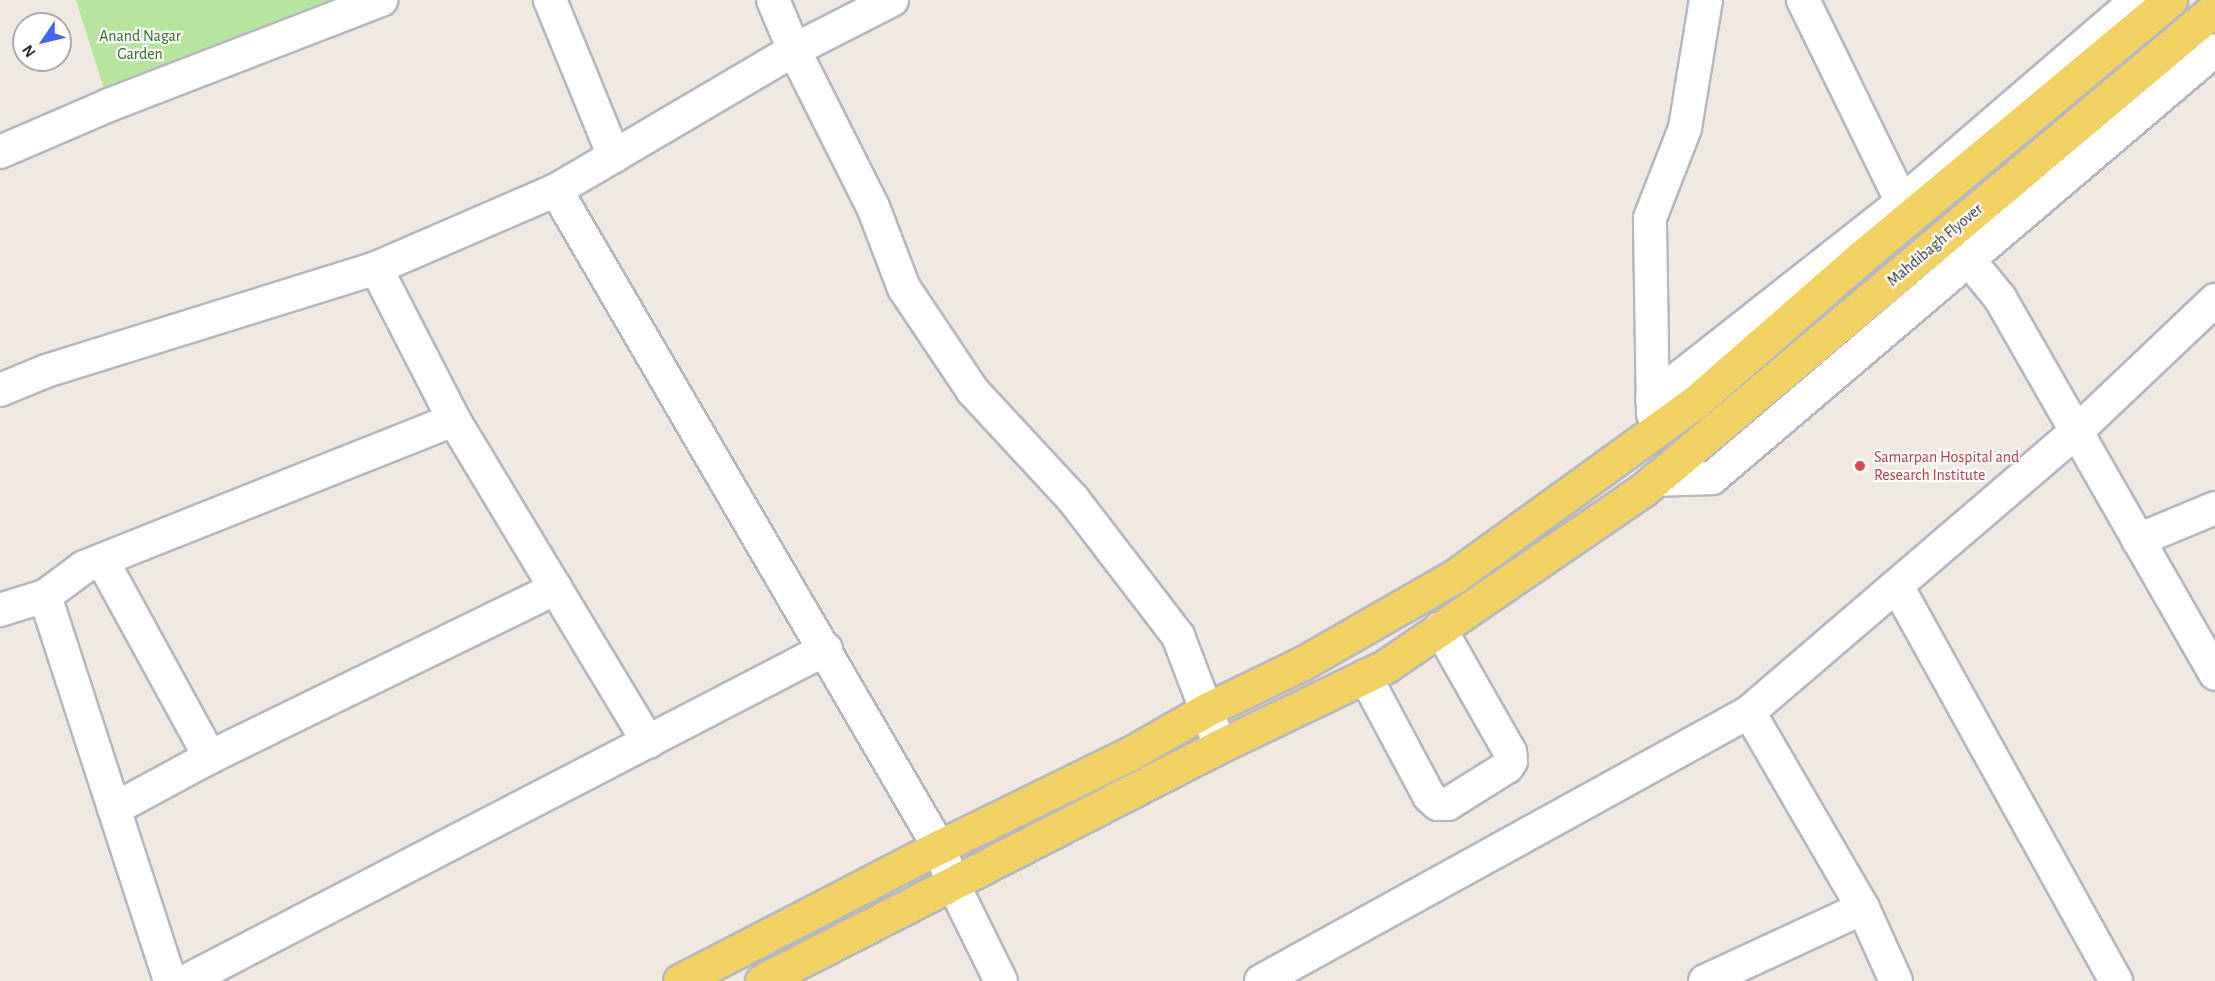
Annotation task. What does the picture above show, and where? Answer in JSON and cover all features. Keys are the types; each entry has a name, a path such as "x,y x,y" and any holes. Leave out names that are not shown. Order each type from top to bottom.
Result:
{"main road":[{"path":"680,981 939,847 1131,753 1206,710 1303,663 1455,576 1693,404 1858,259 2170,0"},
{"name":"Mahdibagh Flyover","path":"762,981 1220,746 1386,666 1655,480 2215,9"}],"street":[{"path":"0,152 109,105 381,0"},
{"path":"550,0 614,156"},
{"path":"773,0 794,50 873,207 904,288 973,391 1073,499 1178,636 1220,746"},
{"path":"2,384 376,268 556,190 794,50 892,0"},
{"path":"1654,433 1650,218 1685,128 1706,0"},
{"path":"1803,0 1902,201"},
{"path":"1652,399 1902,201 2137,0"},
{"path":"1655,480 1712,478 2215,50"},
{"path":"556,190 939,847 953,884 1000,981"},
{"path":"1969,260 2000,298 2215,674"},
{"path":"376,268 454,420 648,742"},
{"path":"1261,981 1749,712 2076,432 2215,300"},
{"path":"0,610 45,596 84,567 454,420"},
{"path":"2138,540 2215,508"},
{"path":"102,560 210,757"},
{"path":"1897,586 2116,981"},
{"path":"114,809 210,757 556,588"},
{"path":"45,596 170,981"},
{"path":"1365,676 1429,796 1438,804 1448,804 1497,773 1511,760 1510,752 1440,629"},
{"path":"186,981 826,650"},
{"path":"1749,712 1863,908 1896,981"},
{"path":"1705,981 1863,908"}],"green space":[{"name":"Anand Nagar Garden","path":"76,0 381,0 109,105"}],"place":[{"name":"Samarpan Hospital and Research Institute","path":"1860,466"}]}
